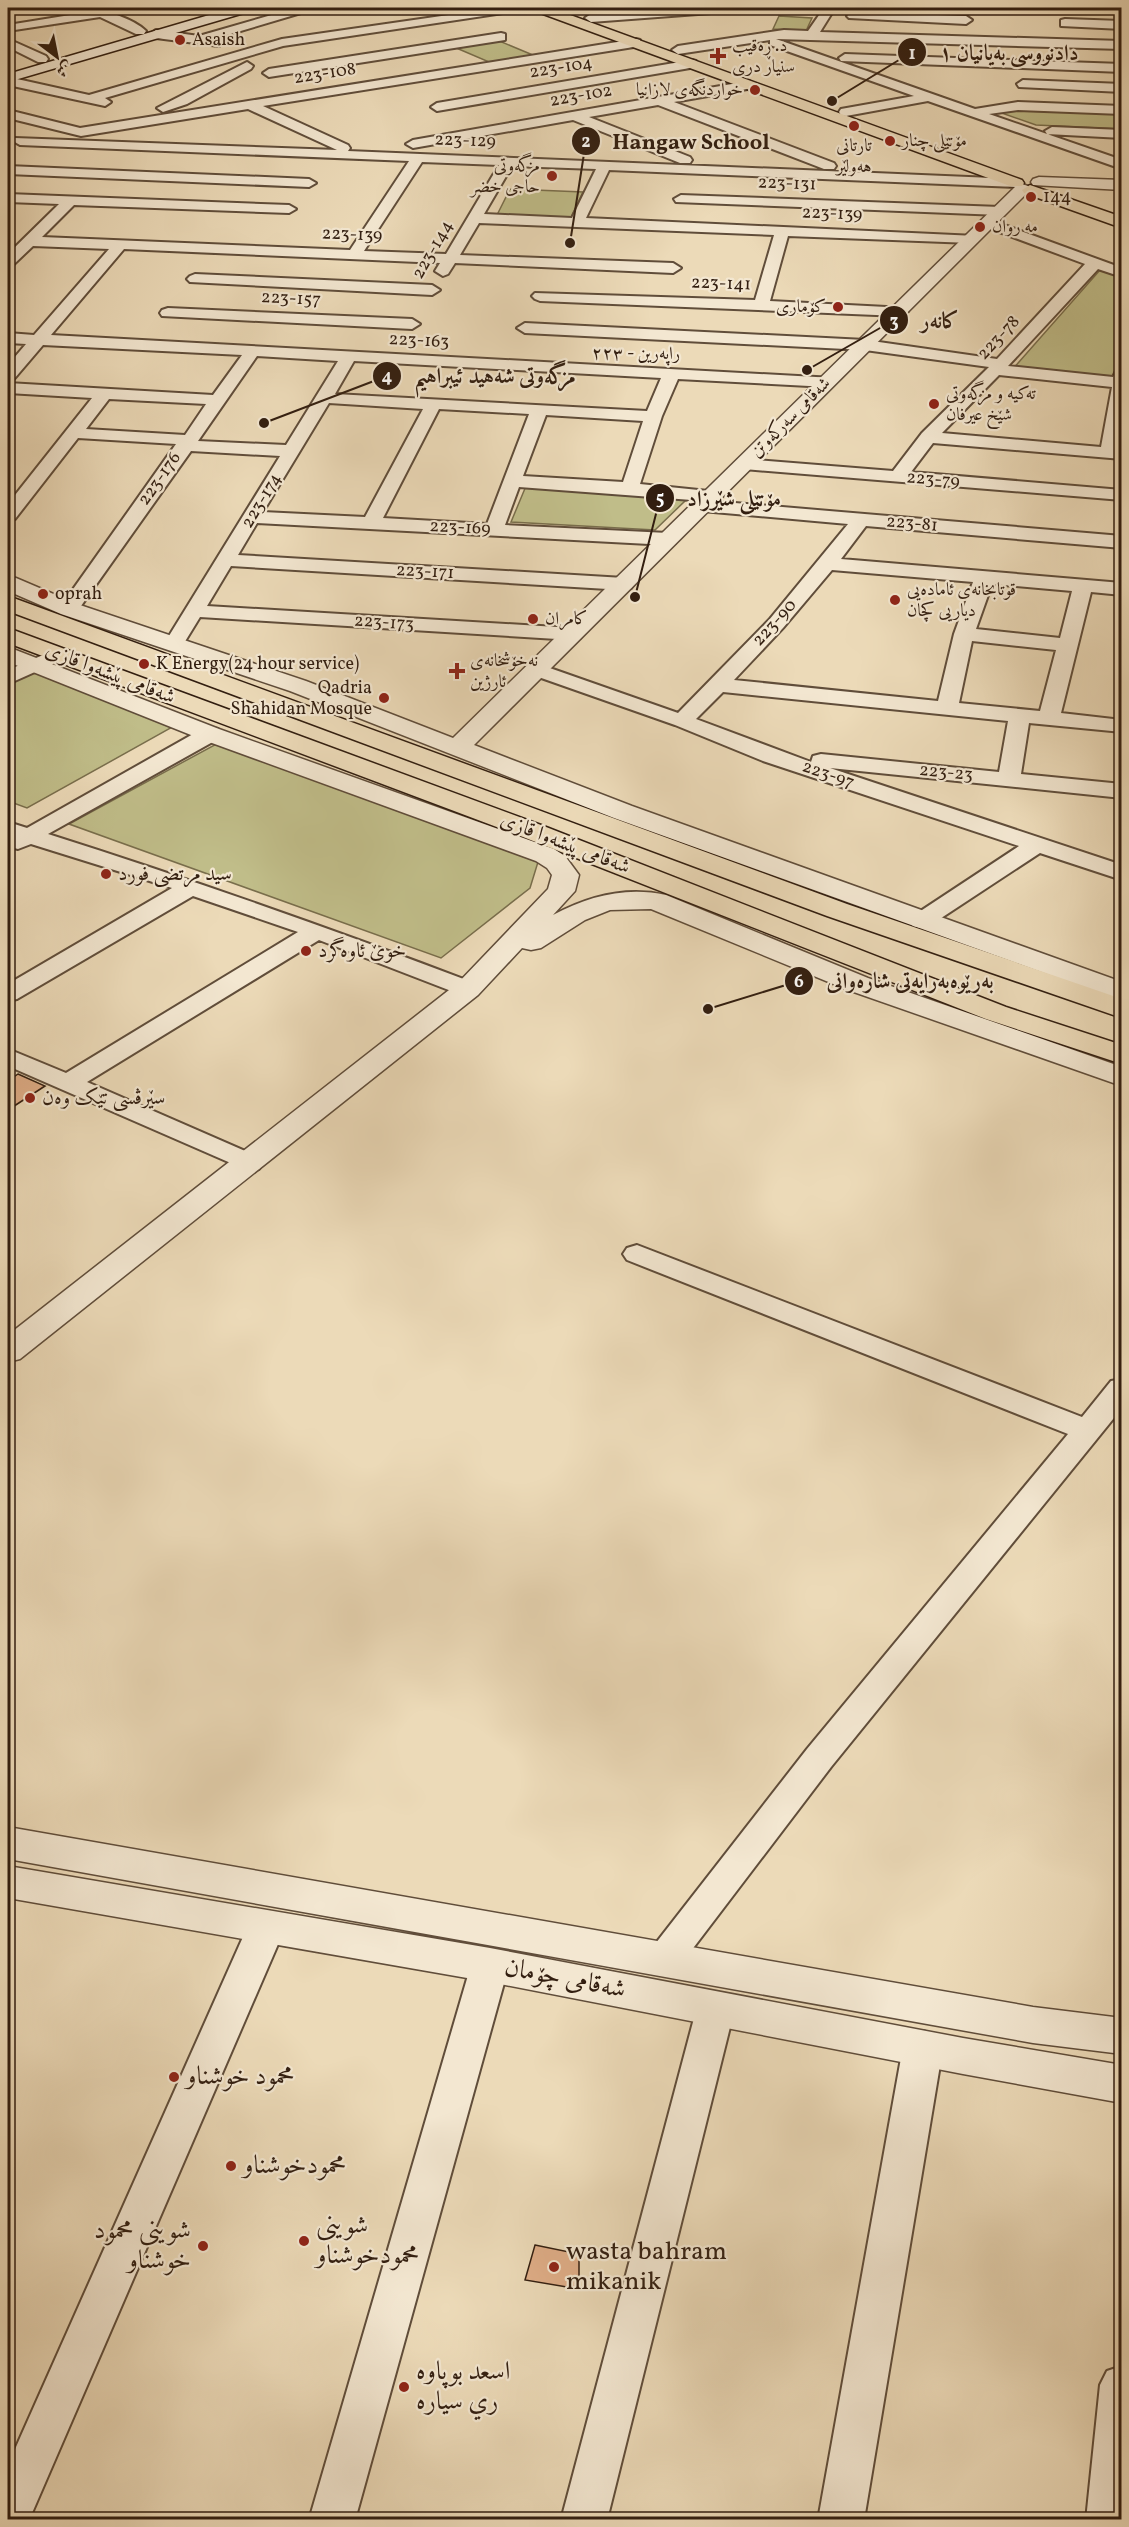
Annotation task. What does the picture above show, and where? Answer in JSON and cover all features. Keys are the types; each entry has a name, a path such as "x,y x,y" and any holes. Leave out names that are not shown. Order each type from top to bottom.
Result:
{"main road":[{"path":"540,8 596,24 617,27 846,112 1122,223"},
{"path":"563,8 636,43 749,85 1031,185 1122,213"},
{"name":"شەقامی پێشەوا قازی","path":"8,589 292,709 659,834 950,949 1122,1009"},
{"name":"شەقامی پێشەوا قازی","path":"8,635 46,660 155,702 435,805 700,896 996,1013 1122,1054"},
{"path":"292,709 322,696"},
{"path":"669,906 700,896"},
{"path":"878,968 1017,1009 1037,1007 1046,999 1043,993 1024,982 950,949"},
{"path":"1122,1026 1113,1029 1110,1036 1112,1041 1122,1048"}],"street":[{"path":"8,70 219,8"},
{"path":"8,79 246,8"},
{"path":"201,39 307,8"},
{"path":"476,23 518,8"},
{"path":"596,24 738,8"},
{"path":"1067,44 1065,23 1068,8"},
{"path":"8,28 101,10 140,31"},
{"path":"88,99 261,47 455,12 506,39 269,73 262,78 262,82 290,98"},
{"path":"812,35 827,12 907,13 982,31 1067,44 1122,45"},
{"path":"282,43 361,18"},
{"path":"1065,23 1122,25"},
{"path":"678,50 784,34 982,31"},
{"path":"156,34 261,47"},
{"path":"758,37 1122,165"},
{"path":"8,43 42,59"},
{"name":"223-108","path":"14,142 75,130 250,105 636,43"},
{"path":"1100,67 1103,44"},
{"path":"445,46 493,66"},
{"path":"531,49 552,57"},
{"path":"237,56 269,73"},
{"path":"816,57 1122,68"},
{"path":"8,114 75,130 182,101 253,63"},
{"name":"223-104","path":"489,130 431,104 692,64"},
{"path":"1018,106 1023,84 1021,64"},
{"path":"8,79 118,105"},
{"path":"384,83 405,93"},
{"path":"1023,84 1122,88"},
{"name":"223-102","path":"416,151 489,130 749,85"},
{"path":"846,112 930,97"},
{"path":"660,100 850,174"},
{"path":"250,105 358,155"},
{"path":"973,112 1018,106 1122,110"},
{"path":"572,116 690,181 682,230"},
{"path":"489,130 511,139"},
{"path":"1025,130 1122,134"},
{"path":"282,134 305,131"},
{"path":"191,148 259,138"},
{"name":"223-129","path":"14,142 358,155 416,151 508,161 605,165 690,181 850,174 1031,185"},
{"path":"532,149 563,163"},
{"path":"354,255 416,151"},
{"path":"262,251 289,209 331,154"},
{"path":"1101,158 1122,158"},
{"name":"223-144","path":"392,359 508,161"},
{"path":"577,222 605,165"},
{"path":"8,170 309,183"},
{"name":"223-131","path":"690,181 994,217 1122,273"},
{"path":"1031,185 1122,185"},
{"name":"شەقامی سەرکەوتن","path":"457,748 971,239 1031,185"},
{"path":"8,198 289,209"},
{"path":"8,262 71,200"},
{"name":"223-139","path":"474,218 577,222 682,230 783,231 971,239"},
{"path":"761,305 783,231"},
{"name":"223-139","path":"29,241 450,259 540,296 669,279"},
{"path":"8,375 120,245"},
{"path":"143,345 218,249"},
{"name":"223-78","path":"898,477 928,437 998,367 1095,263"},
{"name":"223-141","path":"540,296 669,279 761,305 900,310"},
{"path":"188,287 432,290"},
{"path":"508,365 540,296 998,367 1120,379 1115,453 928,437"},
{"name":"223-157","path":"168,313 412,324"},
{"name":"223-163","path":"8,338 828,381"},
{"name":"223-176","path":"69,609 253,351"},
{"name":"223-174","path":"174,645 349,356"},
{"path":"630,488 653,416 672,374"},
{"path":"8,388 217,400"},
{"path":"8,515 105,393"},
{"path":"323,398 653,416"},
{"path":"371,523 433,405"},
{"path":"494,530 539,411"},
{"path":"73,433 292,451"},
{"name":"223-79","path":"744,464 1122,495"},
{"name":"223-81","path":"513,481 630,488 707,501 861,520 1122,542"},
{"path":"1089,539 1098,494"},
{"name":"223-169","path":"252,517 668,539"},
{"name":"223-90","path":"682,721 718,686 829,564 861,520"},
{"name":"223-171","path":"226,560 624,584"},
{"path":"829,564 1122,590"},
{"path":"947,708 964,634 984,578"},
{"path":"1049,718 1083,586"},
{"path":"8,589 322,696 457,748 659,834 921,921 1122,992"},
{"name":"223-173","path":"195,611 573,634"},
{"path":"964,634 1068,645"},
{"path":"8,654 46,660"},
{"path":"8,678 46,660"},
{"name":"223-97","path":"537,670 682,721 771,756 1122,873"},
{"path":"718,686 1122,726"},
{"path":"155,702 210,734 435,805 545,855 555,862 566,875 561,891 473,984"},
{"path":"1009,779 1020,716"},
{"path":"8,848 18,833 210,734"},
{"name":"223-23","path":"771,756 1122,791"},
{"path":"18,833 191,888 473,984"},
{"path":"921,921 1037,845"},
{"path":"8,994 191,888"},
{"path":"8,1352 473,984 548,929 587,908 616,900 633,898 656,901 858,984 1122,1077"},
{"path":"68,1083 317,932"},
{"path":"8,1057 249,1163"},
{"path":"637,1254 1088,1430"},
{"path":"665,1958 819,1758 1122,1388"},
{"name":"شەقامی چۆمان","path":"8,1843 1033,2025 1122,2036"},
{"name":"شەقامی چۆمان","path":"8,1882 490,1965 1122,2084"},
{"path":"8,2515 266,1928"},
{"path":"332,2520 490,1965"},
{"path":"584,2520 716,2007"},
{"path":"842,2520 923,2048"},
{"path":"1109,2520 1122,2385"}],"shaded area":[{"path":"779,16 812,18 806,31 773,29"},
{"path":"497,40 540,58 496,65 454,47"},
{"path":"1027,107 1121,111 1121,129 1036,125 996,111"},
{"path":"510,189 583,192 569,222 495,219"},
{"path":"1100,270 1121,276 1122,364 1117,379 1012,370"},
{"path":"526,486 687,499 655,530 511,522"},
{"path":"34,671 176,725 27,808 8,801 8,682"},
{"path":"220,742 538,862 530,888 441,958 69,824"}],"building":[{"path":"18,1074 45,1086 8,1110 8,1081"},
{"name":"wasta bahram mikanik","path":"535,2245 579,2254 579,2289 525,2280"}],"place":[{"name":"Asaish","path":"180,40"},
{"name":"د. ڕەقیب سنیار دری","path":"718,56"},
{"name":"خواردنگەی لازانیا","path":"755,90"},
{"name":"دادنووسی بەیانیان ١","path":"832,101"},
{"name":"تارتانی هەولێر","path":"854,126"},
{"name":"مۆتێلی چنار","path":"890,141"},
{"name":"مزگه‌وتی حاجی خضر","path":"552,176"},
{"name":"144","path":"1031,197"},
{"name":"مه روان","path":"980,227"},
{"name":"Hangaw School","path":"570,243"},
{"name":"كۆماری","path":"838,307"},
{"name":"کانەر","path":"807,370"},
{"name":"تەکیە و مزگەوتی شێخ عیرفان","path":"934,404"},
{"name":"مزگەوتی شەهید ئیبراهیم","path":"264,423"},
{"name":"oprah","path":"43,594"},
{"name":"مۆتێلی شێرزاد","path":"635,597"},
{"name":"قوتابخانەی ئامادەیی دیاریی کچان","path":"895,600"},
{"name":"كامران","path":"533,619"},
{"name":"K Energy(24 hour service)","path":"144,664"},
{"name":"نەخۆشخانەی ئارژین","path":"457,671"},
{"name":"Qadria Shahidan Mosque","path":"384,698"},
{"name":"سيد مرتضى فورد","path":"106,874"},
{"name":"خوێ ئاوەگرد","path":"306,951"},
{"name":"بەرێوەبەرایەتی شارەوانی","path":"708,1009"},
{"name":"سێرڤسی تێک وەن","path":"30,1098"},
{"name":"محمود خوشناو","path":"174,2077"},
{"name":"محمودخوشناو","path":"231,2166"},
{"name":"شوينى محمودخوشناو","path":"304,2241"},
{"name":"شوينى محمود خوشناو","path":"203,2246"},
{"name":"wasta bahram mikanik","path":"554,2267"},
{"name":"اسعد بوپاوه ري سياره","path":"404,2387"}],"district":[{"name":"راپەرین - ٢٢٣","path":"636,354"}]}
